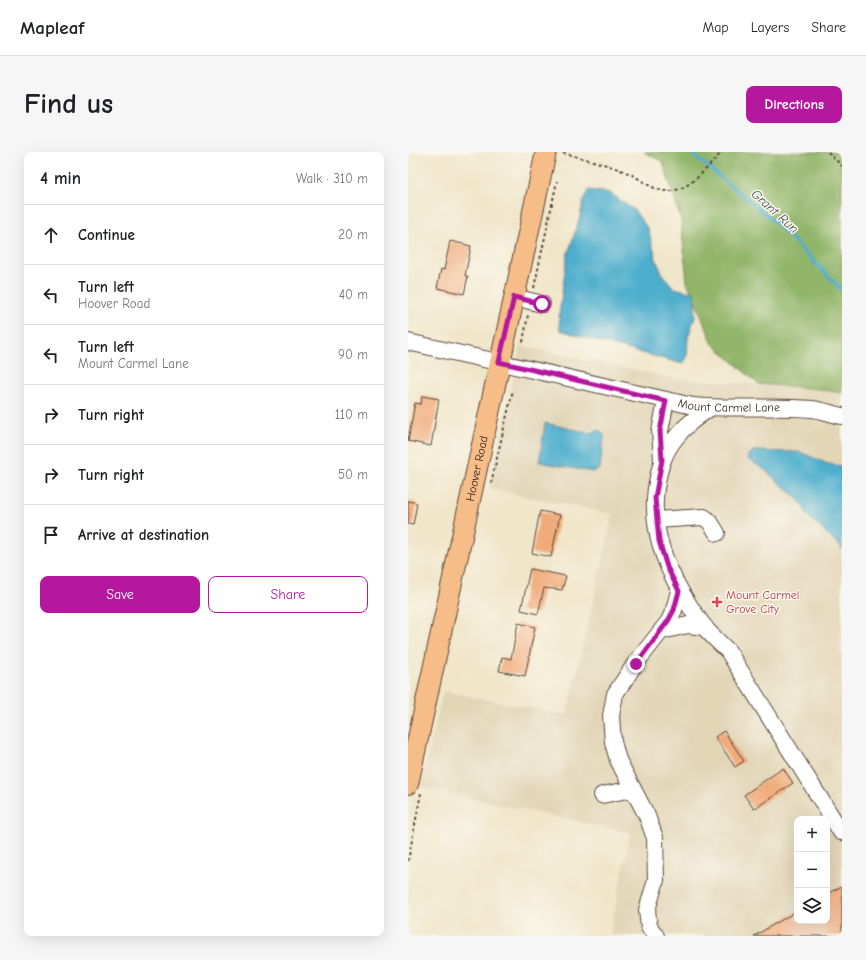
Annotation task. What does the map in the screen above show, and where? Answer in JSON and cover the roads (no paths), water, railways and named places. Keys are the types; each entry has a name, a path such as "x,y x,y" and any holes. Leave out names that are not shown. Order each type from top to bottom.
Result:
{"main road":[{"name":"Hoover Road","path":"408,784 499,362 529,301 546,152"}],"street":[{"name":"Mount Carmel Lane","path":"408,342 693,406 710,408 773,407 813,409 842,416"},
{"path":"666,401 660,431 662,460 655,498 659,541 667,567 679,591 705,627 728,651 841,832"},
{"path":"662,460 672,441 680,431 710,408"},
{"path":"656,520 704,517 710,522 717,533"},
{"path":"656,936 649,926 647,910 656,880 655,838 647,816 618,760 613,742 611,716 614,694 662,631 674,610 679,591"},
{"path":"662,631 688,625 705,627"},
{"path":"602,795 633,790"}],"water":[{"path":"589,190 610,193 634,210 648,229 657,262 663,275 674,288 695,293 695,317 688,337 687,357 683,364 560,330 559,315 567,256 579,220 584,198"},
{"path":"545,423 590,433 600,430 604,435 600,469 593,472 539,462"},
{"path":"754,451 800,452 828,464 842,466 842,550 841,547 807,515 801,503 792,494 765,470 748,459 748,455"}],"waterway":[{"name":"Grant Run","path":"690,152 776,223 842,290"}],"place":[{"name":"Mount Carmel Grove City","path":"717,602"}]}
